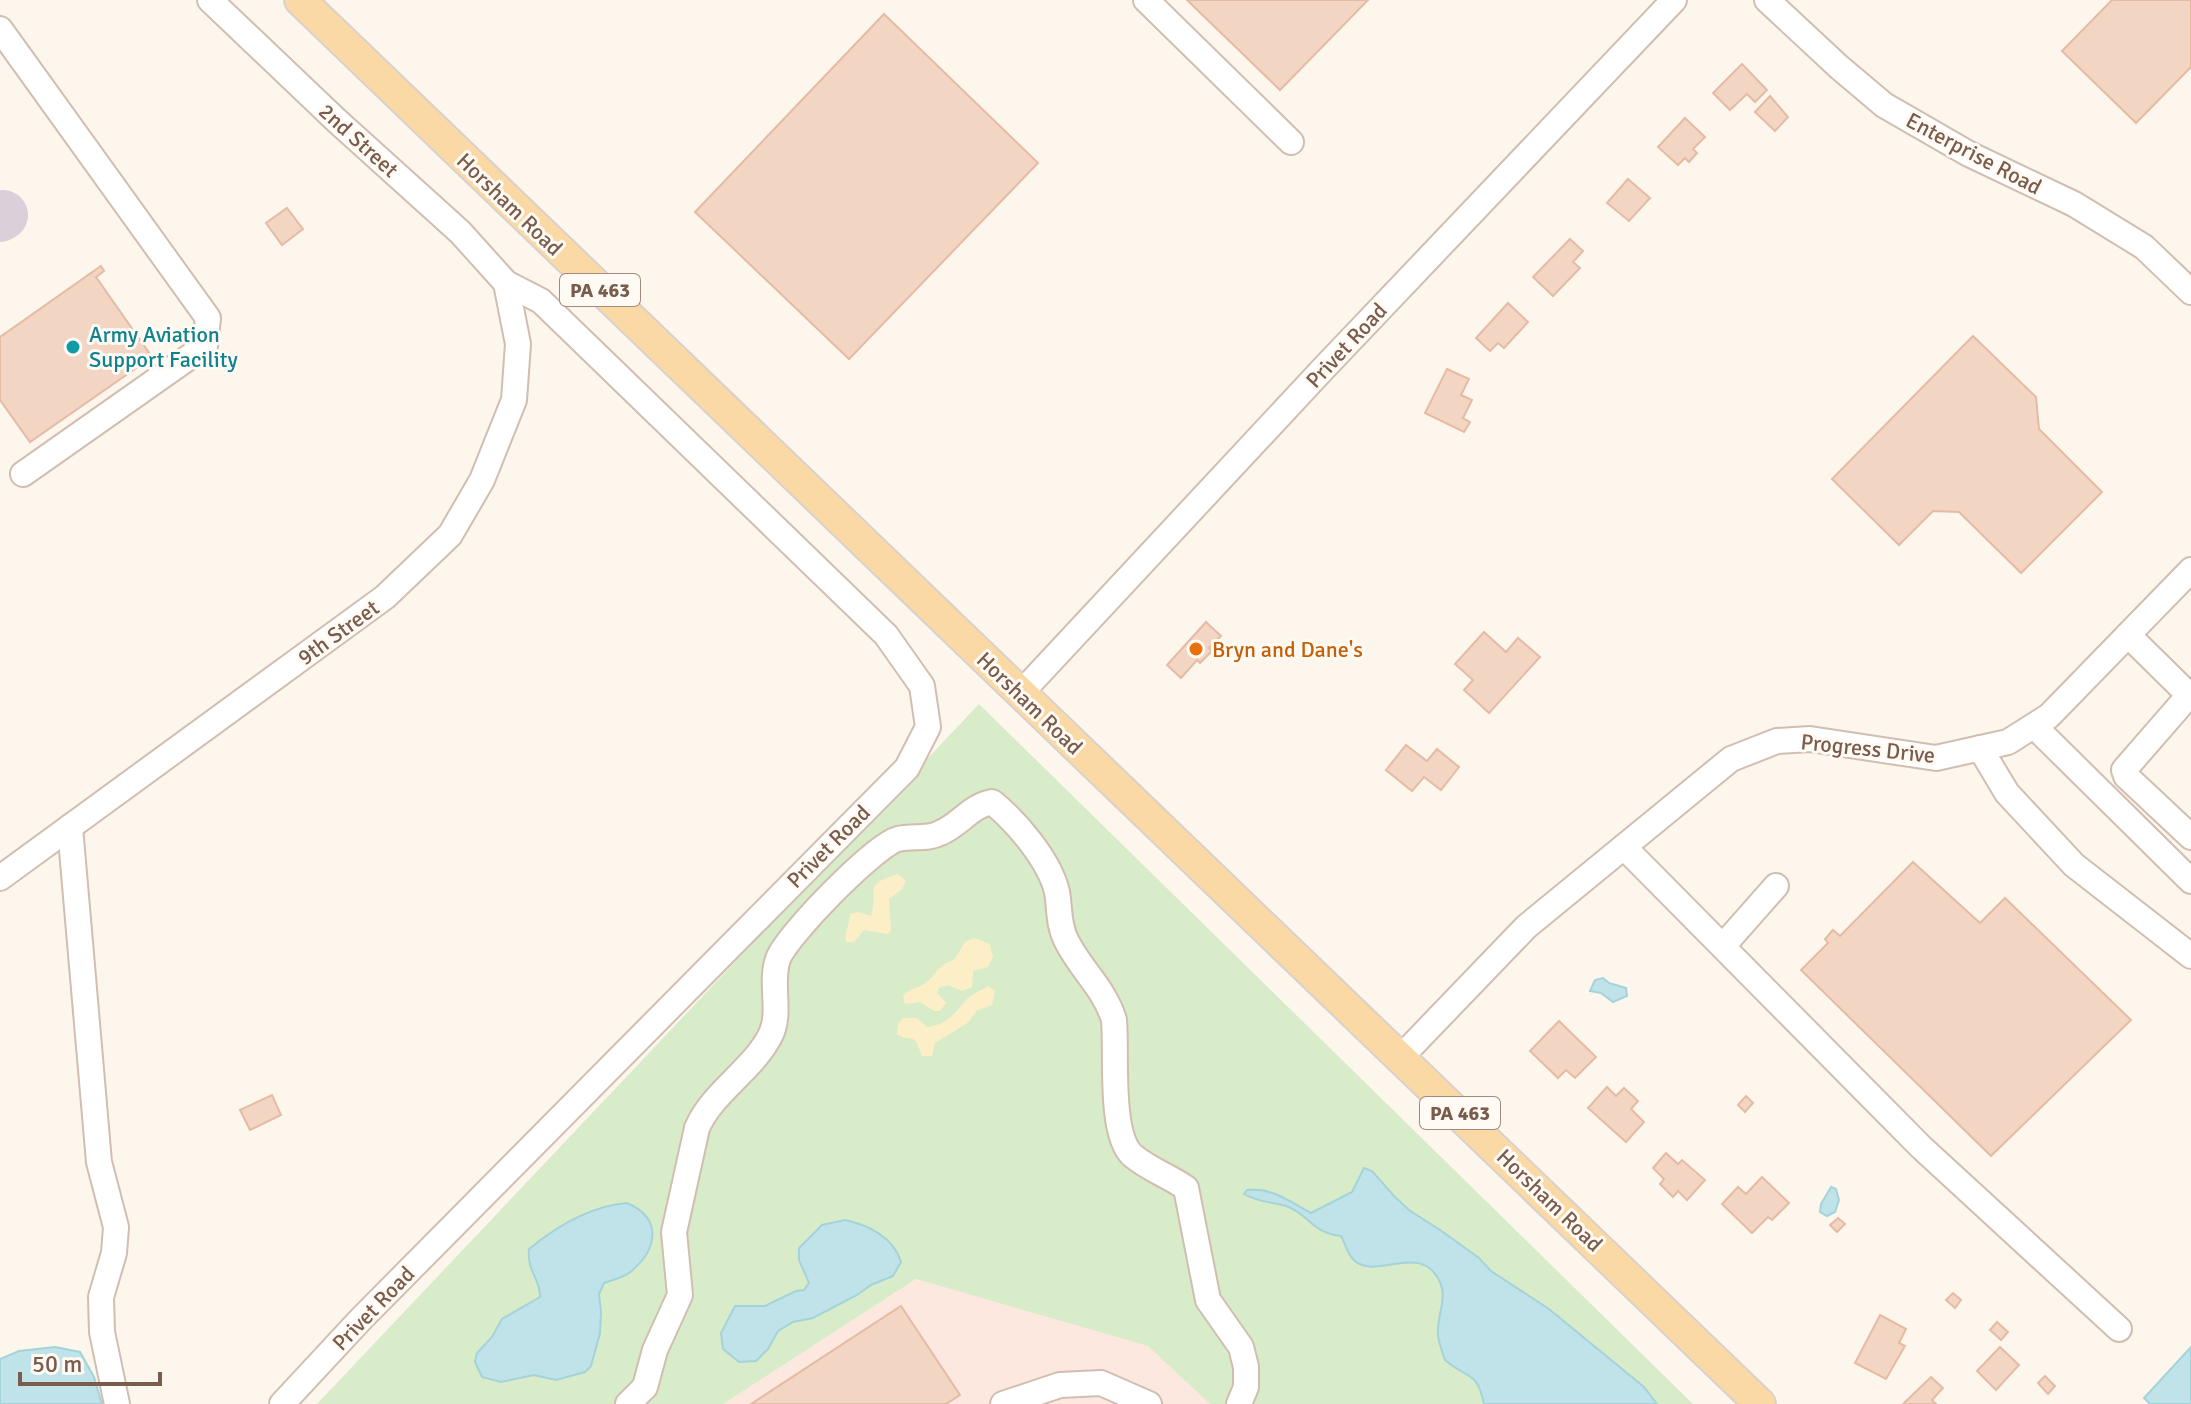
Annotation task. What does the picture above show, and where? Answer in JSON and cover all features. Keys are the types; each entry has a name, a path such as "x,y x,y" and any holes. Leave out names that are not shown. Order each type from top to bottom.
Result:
{"main road":[{"name":"Horsham Road","path":"300,0 1760,1404"}],"street":[{"name":"2nd Street","path":"210,0 460,232 506,283"},
{"path":"1146,0 1291,142"},
{"name":"Privet Road","path":"1020,694 1334,357 1674,0"},
{"name":"Enterprise Road","path":"1767,0 1884,105 1969,154 2074,204 2144,247 2191,292"},
{"path":"0,29 208,318 205,346 23,474"},
{"name":"9th Street","path":"0,878 373,607 450,535 482,480 514,400 518,344 506,283"},
{"name":"Privet Road","path":"282,1404 361,1319 907,768 928,727 922,686 886,635 541,301 506,283"},
{"name":"Progress Drive","path":"1401,1057 1526,927 1731,759 1777,741 1810,739 1936,758 2008,742 2049,716 2191,570"},
{"path":"2128,635 2190,695 2124,770 2126,776 2191,837"},
{"path":"2034,726 2191,881"},
{"path":"1980,748 2007,793 2074,865 2191,956"},
{"path":"628,1404 645,1387 655,1350 680,1295 674,1232 697,1128 703,1114 757,1056 771,1035 776,1011 777,960 793,935 857,868 881,848 897,839 940,834 979,804 992,802 1018,826 1053,877 1060,927 1109,1003 1114,1020 1118,1125 1123,1144 1144,1164 1186,1188 1208,1300 1241,1347 1244,1357 1246,1387 1239,1404"},
{"path":"70,827 99,1162 116,1227 114,1253 101,1297 102,1332 117,1404"},
{"path":"1624,847 1921,1147 2119,1329"},
{"path":"1723,946 1776,886"},
{"path":"1003,1404 1068,1395 1101,1383 1149,1404"}],"shaded area":[{"path":"916,1279 1149,1346 1210,1404 723,1404"}],"green space":[{"path":"979,704 1693,1404 1210,1404 1148,1346 916,1279 723,1404 317,1404"}],"sand":[{"path":"898,874 906,881 902,889 889,899 891,930 888,934 864,930 854,942 846,942 850,914 858,912 871,916 875,886"},
{"path":"974,938 990,944 993,957 988,967 973,971 972,987 962,991 948,985 939,988 937,992 946,1003 940,1011 934,1011 920,1002 905,1004 905,993 925,983 944,964 954,960 965,942"},
{"path":"988,986 995,991 992,1005 976,1011 969,1022 935,1043 932,1056 922,1056 914,1040 897,1034 898,1024 903,1018 917,1018 927,1027 940,1024 950,1018 968,998"}],"water":[{"path":"1603,978 1626,988 1627,996 1613,1002 1601,993 1590,991 1595,980"},
{"path":"1364,1168 1372,1171 1409,1210 1479,1258 1491,1271 1549,1309 1644,1387 1657,1404 1484,1404 1475,1380 1445,1360 1438,1334 1442,1287 1431,1270 1409,1262 1372,1267 1361,1265 1350,1256 1341,1236 1323,1231 1293,1209 1244,1194 1247,1190 1273,1193 1311,1213 1352,1192"},
{"path":"1831,1187 1836,1189 1839,1200 1835,1212 1827,1216 1820,1212 1821,1204"},
{"path":"627,1203 647,1218 652,1236 646,1255 629,1273 604,1283 599,1294 600,1333 591,1366 585,1372 556,1380 534,1375 501,1382 482,1377 475,1362 477,1353 492,1337 502,1319 540,1297 529,1249 575,1218 600,1208"},
{"path":"845,1220 871,1229 893,1246 901,1262 893,1276 813,1318 793,1322 778,1331 768,1349 756,1361 739,1362 723,1349 721,1333 735,1306 765,1306 804,1290 809,1283 799,1260 799,1248 822,1225"},
{"path":"55,1347 80,1352 94,1377 102,1404 0,1404 0,1359 19,1351"},
{"path":"2191,1347 2191,1404 2150,1404 2144,1398"}],"building":[{"path":"1187,0 1368,0 1280,90"},
{"path":"2112,0 2191,0 2191,67 2136,123 2062,51"},
{"path":"884,14 1038,163 849,359 695,212"},
{"path":"1742,64 1767,90 1755,102 1747,94 1730,110 1713,93"},
{"path":"1770,96 1788,117 1775,131 1755,112"},
{"path":"1685,118 1705,137 1693,149 1697,153 1689,162 1685,158 1678,165 1658,147"},
{"path":"1628,179 1650,198 1629,221 1607,203"},
{"path":"287,208 303,229 282,245 266,223"},
{"path":"1570,239 1583,251 1573,262 1580,268 1553,296 1533,277"},
{"name":"Army Aviation Support Facility","path":"101,266 104,271 96,277 152,357 30,442 0,400 0,337"},
{"path":"1508,303 1528,322 1504,348 1498,343 1490,351 1476,338"},
{"path":"1973,336 2036,397 2039,429 2102,492 2021,573 1959,512 1933,511 1899,545 1832,479"},
{"path":"1447,369 1469,379 1461,395 1472,400 1463,418 1470,422 1464,432 1425,413"},
{"name":"Bryn and Dane's","path":"1206,622 1221,636 1209,648 1212,651 1200,663 1197,660 1181,678 1167,665"},
{"path":"1484,632 1506,652 1518,638 1540,657 1489,713 1464,690 1473,680 1455,664"},
{"path":"1406,745 1427,761 1437,749 1459,767 1441,790 1424,777 1412,791 1386,770"},
{"path":"1913,862 1980,923 2005,898 2131,1020 1991,1156 1801,970 1828,943 1825,939 1833,930 1840,936"},
{"path":"1559,1021 1596,1057 1575,1078 1566,1070 1558,1078 1530,1051"},
{"path":"1607,1087 1616,1096 1624,1088 1638,1101 1631,1109 1644,1122 1626,1142 1588,1108"},
{"path":"272,1095 281,1115 250,1130 240,1110"},
{"path":"1746,1096 1753,1103 1745,1112 1738,1105"},
{"path":"1666,1153 1678,1164 1682,1160 1705,1180 1687,1200 1678,1191 1673,1197 1660,1184 1664,1179 1653,1168"},
{"path":"1762,1177 1789,1203 1772,1220 1768,1217 1752,1233 1722,1204 1738,1187 1746,1194"},
{"path":"1838,1218 1845,1224 1837,1232 1830,1225"},
{"path":"1953,1293 1961,1300 1955,1308 1946,1300"},
{"path":"901,1306 960,1395 946,1404 751,1404"},
{"path":"1880,1315 1906,1329 1899,1343 1905,1346 1886,1379 1855,1363"},
{"path":"1997,1322 2008,1332 2001,1340 1990,1330"},
{"path":"2000,1347 2019,1365 1996,1390 1977,1371"},
{"path":"2045,1376 2055,1386 2048,1394 2038,1383"},
{"path":"1931,1377 1943,1388 1932,1400 1936,1404 1903,1404"}],"place":[{"name":"Army Aviation Support Facility","path":"73,347"},
{"name":"Bryn and Dane's","path":"1196,649"}]}
